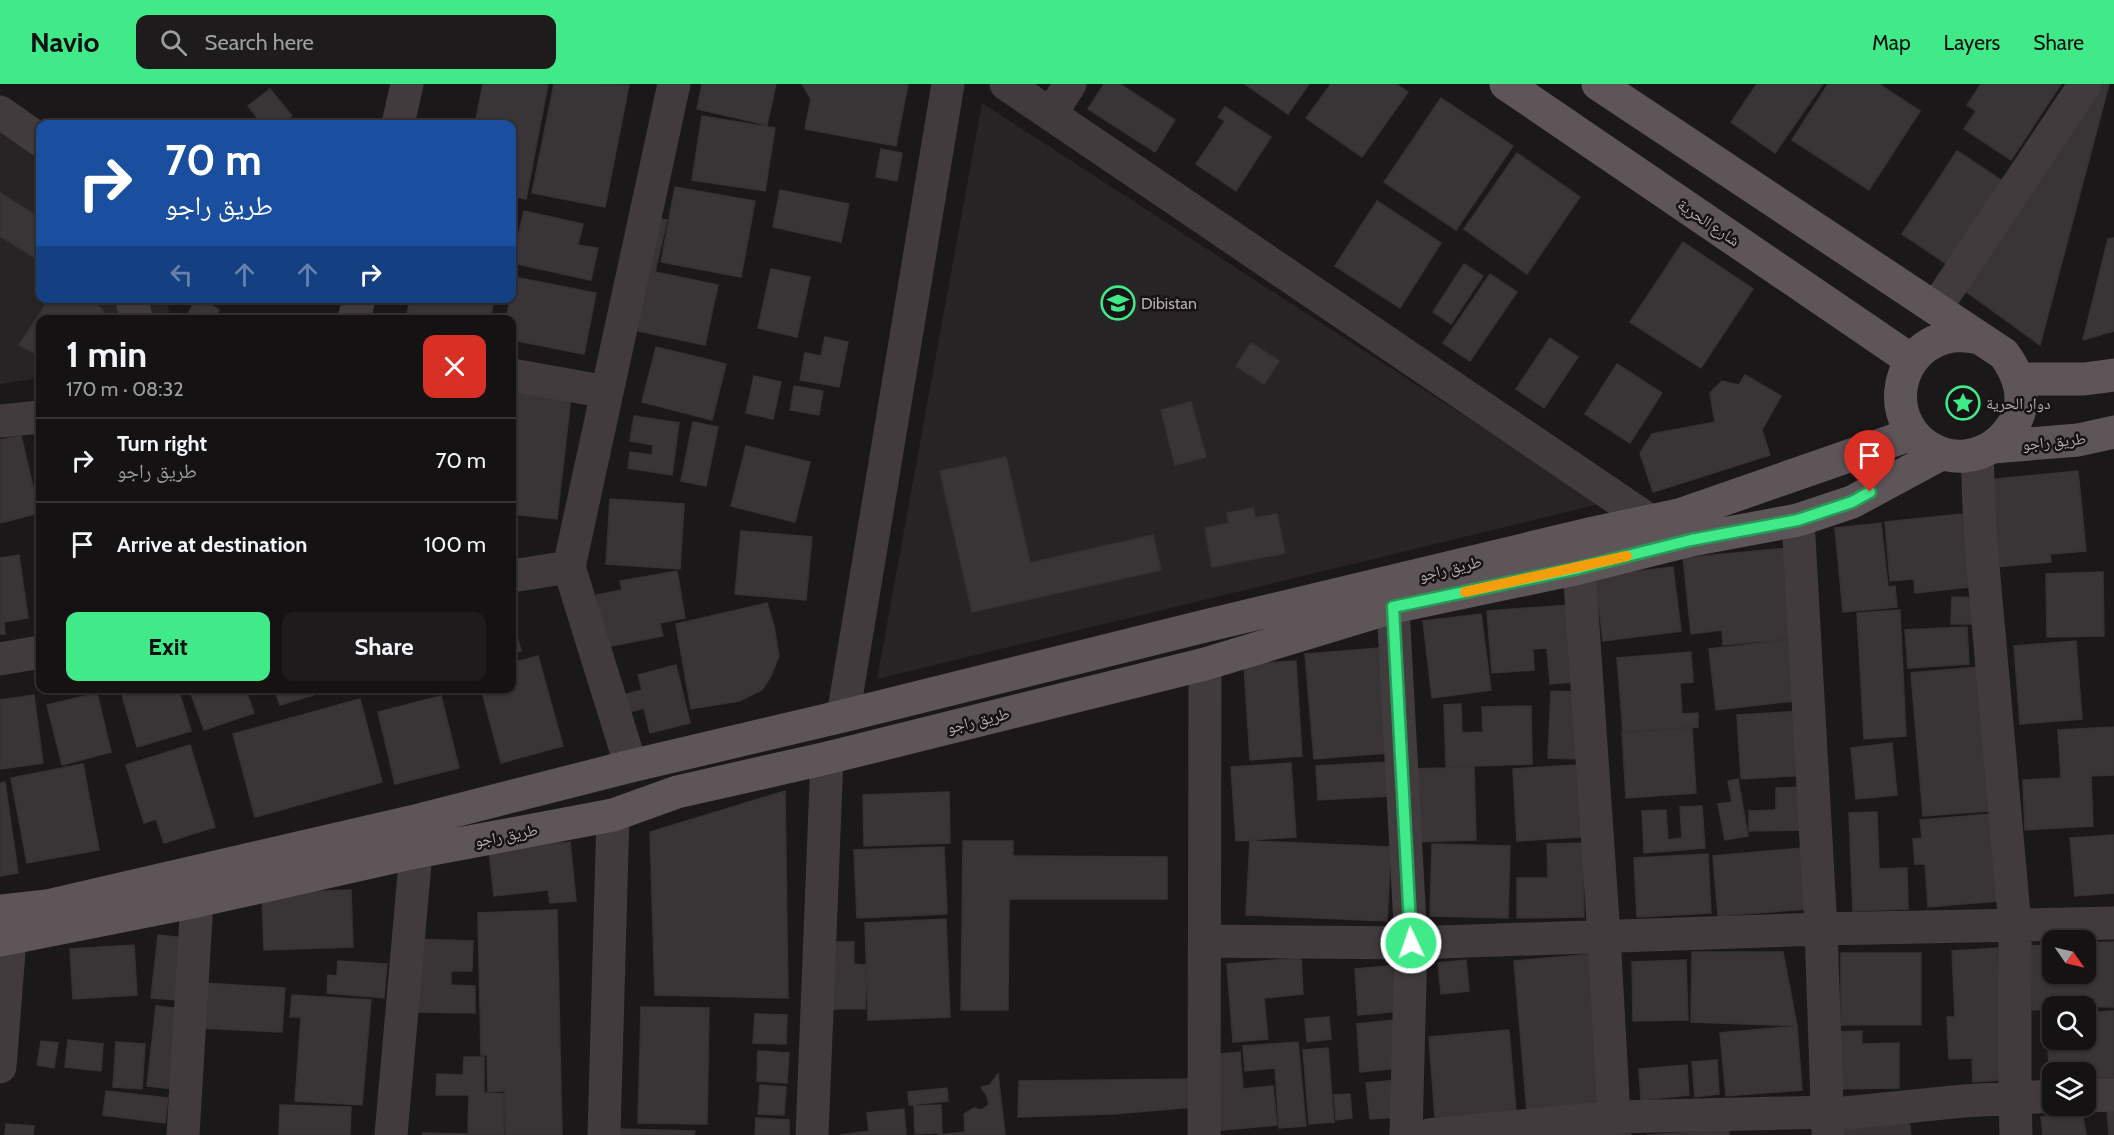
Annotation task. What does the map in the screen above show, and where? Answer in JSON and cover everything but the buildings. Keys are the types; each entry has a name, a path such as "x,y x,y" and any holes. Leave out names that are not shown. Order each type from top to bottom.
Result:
{"main road":[{"name":"شارع الحرية","path":"1506,84 1911,360"},
{"path":"1598,84 1933,308 1993,345 2004,354 2019,379 2021,398 2018,417 2008,434 1985,451 1959,457 1941,454 1926,446 1912,434 1904,420 1900,404 1900,388 1911,360 1928,345 1944,338 1962,335 1980,338"},
{"path":"2019,379 2084,380 2114,375"},
{"name":"طريق راجو","path":"1985,451 2078,440 2114,432"},
{"name":"طريق راجو","path":"3,930 47,906 419,820 631,766 1578,536 1679,515 1912,434"},
{"name":"طريق راجو","path":"3,930 197,901 416,852 613,815 677,792 827,758 1205,664 1393,607 1579,568 1691,540 1798,520 1852,502 1941,454"}],"street":[{"path":"399,120 407,84"},
{"path":"631,766 568,567 674,84"},
{"path":"843,716 948,84"},
{"path":"1006,84 1650,521"},
{"path":"1051,114 1070,84"},
{"path":"1933,308 1943,297 2085,84"},
{"path":"0,112 36,137"},
{"path":"516,376 607,392"},
{"path":"0,421 36,417"},
{"path":"1985,451 1980,532 2015,926 2016,1135"},
{"path":"1798,520 1821,928 1828,1124"},
{"path":"516,575 568,567"},
{"path":"1579,568 1615,1126"},
{"path":"1393,607 1411,943 1407,1135"},
{"path":"0,659 36,653"},
{"path":"1204,1135 1205,664"},
{"path":"812,1135 827,758"},
{"path":"604,1135 613,815"},
{"path":"391,1135 416,852"},
{"path":"183,1135 197,901"},
{"path":"1205,940 1411,943 1821,928 2114,923"},
{"path":"0,1067 3,930"},
{"path":"2096,1096 2114,1095"},
{"path":"1828,1124 1834,1114 2042,1096"},
{"path":"1429,1135 1615,1126 1828,1124"}],"shaded area":[{"path":"0,95 38,120 36,120 36,303 167,303 170,315 36,315 36,379 0,384"},
{"name":"Dibistan","path":"982,103 1600,504 877,679"}],"slow traffic":[{"path":"1465,592 1627,556"}],"place":[{"name":"Dibistan","path":"1118,303"},
{"name":"دوار الحرية","path":"1963,403"}],"route":[{"path":"1411,943 1393,607 1579,568 1691,540 1798,520 1852,502 1870,492"}]}
